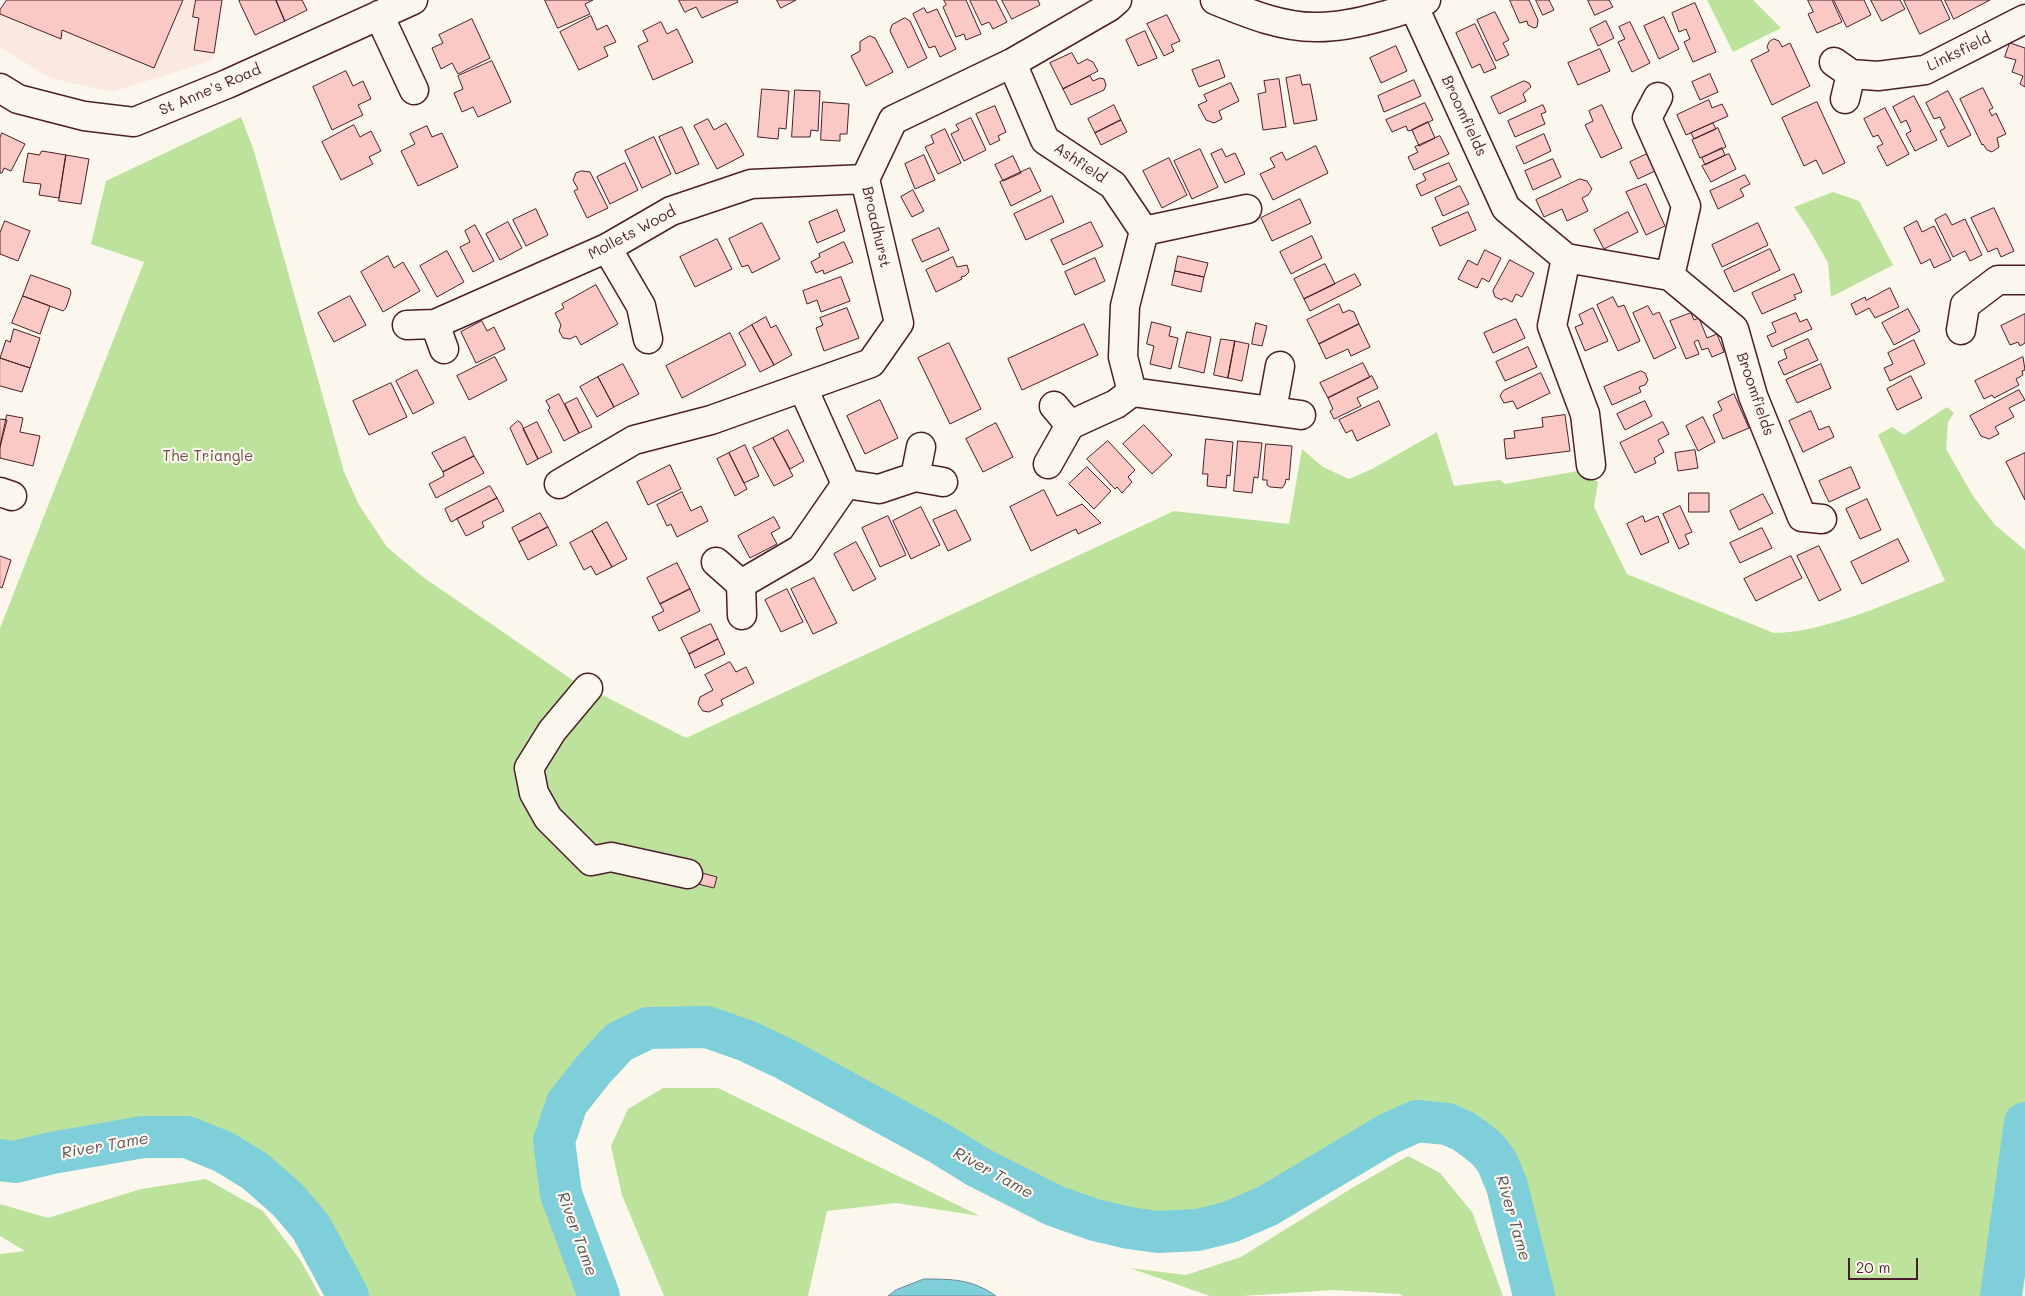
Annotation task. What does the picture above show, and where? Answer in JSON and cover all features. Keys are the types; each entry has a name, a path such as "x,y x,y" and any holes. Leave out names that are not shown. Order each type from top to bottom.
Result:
{"street":[{"name":"St Anne's Road","path":"0,88 18,100 84,116 134,122 227,84 413,0"},
{"name":"Broadhurst","path":"559,484 634,440 711,420 871,363 899,323 864,180 892,120 1012,63 1109,7 1117,0"},
{"path":"1215,0 1274,20 1318,27 1365,21 1420,3"},
{"name":"Broomfields","path":"1420,3 1506,208 1566,258 1670,276 1734,329 1753,396 1802,517 1822,519"},
{"path":"379,15 414,90"},
{"name":"Linksfield","path":"1843,78 1925,70 2025,19"},
{"name":"Ashfield","path":"1012,63 1045,140 1112,185 1144,231"},
{"path":"1658,97 1647,118 1686,206 1670,276"},
{"name":"Mollets Wood","path":"407,325 440,336 607,248 671,211 751,184 864,180"},
{"path":"1132,392 1123,357 1125,306 1144,231 1248,209"},
{"path":"607,248 647,294 641,306 648,339"},
{"path":"1566,258 1552,326 1585,414 1591,465"},
{"path":"1957,310 1998,280 2025,280"},
{"path":"1272,410 1280,366"},
{"path":"803,388 846,484"},
{"path":"1048,464 1062,416 1116,404 1132,392 1301,415"},
{"path":"915,476 921,446"},
{"path":"846,484 879,488 915,476 943,482"},
{"path":"742,584 801,549 846,484"},
{"path":"716,562 742,584 742,615"},
{"path":"588,688 552,731 529,768 534,793 548,818 591,861 611,856 688,874"}],"shaded area":[{"path":"7,0 222,0 213,60 112,92 50,78 0,47 0,10"}],"green space":[{"path":"1707,0 1753,0 1781,28 1733,52"},
{"name":"The Triangle","path":"241,117 254,151 344,472 359,505 387,547 423,577 571,679 686,738 1174,511 1289,524 1302,449 1323,467 1349,479 1372,469 1437,432 1454,486 1500,480 1505,484 1578,471 1598,482 1594,507 1627,574 1774,633 1794,632 1838,621 1945,581 1878,435 1892,427 1904,435 1947,407 1954,413 1948,422 1946,449 1973,496 1995,525 2025,550 2025,1123 2001,1296 1534,1296 1507,1186 1488,1150 1463,1131 1447,1124 1417,1121 1388,1134 1267,1206 1230,1222 1198,1230 1158,1232 1129,1228 1095,1220 1055,1206 978,1167 939,1143 785,1059 747,1041 706,1027 648,1028 619,1042 594,1069 567,1104 554,1141 561,1194 599,1296 348,1296 311,1227 288,1200 255,1171 224,1152 187,1137 143,1137 52,1153 15,1162 0,1160 0,628 144,262 91,244 106,181"},
{"path":"1833,192 1859,201 1893,265 1831,297 1828,263 1794,207"},
{"path":"663,1088 718,1088 980,1216 896,1203 827,1211 808,1296 664,1296 622,1195 611,1146 628,1109"},
{"path":"1408,1156 1440,1173 1472,1212 1503,1296 1403,1296 1400,1294 1334,1290 1242,1296 1210,1296 1130,1268 1186,1275 1241,1257 1352,1188"},
{"path":"206,1179 263,1211 301,1261 320,1296 0,1296 0,1254 25,1251 0,1236 0,1204 48,1218 141,1189"}],"water":[{"path":"924,1279 962,1281 979,1286 996,1296 888,1296 896,1290"}],"building":[{"path":"7,0 183,0 154,68 62,30 61,39 0,14 0,10"},
{"path":"196,0 222,0 214,53 194,50 199,18 193,17"},
{"path":"276,0 285,21 255,35 239,1"},
{"path":"276,0 302,0 307,10 285,21"},
{"path":"545,0 593,0 585,4 590,14 558,28"},
{"path":"679,0 737,0 738,2 702,18 696,7 685,12"},
{"path":"777,0 796,0 781,8"},
{"path":"944,0 966,0 981,34 966,40 964,34 956,37 943,7 946,5"},
{"path":"970,0 996,0 1007,22 993,29 989,22 982,25"},
{"path":"1002,0 1038,0 1040,5 1012,19"},
{"path":"1510,0 1529,0 1538,20 1537,27 1534,28 1528,25 1527,21 1520,23"},
{"path":"1536,0 1549,0 1554,10 1543,15"},
{"path":"1588,0 1609,0 1613,7 1595,15"},
{"path":"1808,0 1832,0 1842,22 1817,33 1808,14 1813,12"},
{"path":"1834,0 1864,0 1871,15 1847,27"},
{"path":"1871,0 1900,0 1905,9 1882,21"},
{"path":"1904,0 1941,0 1950,19 1920,34"},
{"path":"1945,0 1990,0 1954,19"},
{"path":"1695,3 1716,52 1693,62 1684,42 1690,39 1686,29 1679,32 1672,13"},
{"path":"924,8 927,13 937,9 956,49 940,57 935,46 929,48 913,14"},
{"path":"1495,12 1509,40 1503,43 1509,55 1496,61 1477,20"},
{"path":"1167,15 1180,41 1171,45 1174,51 1164,56 1147,24"},
{"path":"591,16 597,30 607,25 616,42 604,47 608,56 579,70 560,32"},
{"path":"1664,17 1679,49 1659,59 1644,26"},
{"path":"905,18 910,21 927,58 908,68 890,31 892,25"},
{"path":"472,19 490,58 458,74 452,63 441,69 432,48 443,43 439,35"},
{"path":"1606,21 1614,38 1598,46 1590,29"},
{"path":"661,22 667,34 677,29 693,62 653,80 638,46 648,41 643,31"},
{"path":"1630,22 1650,63 1632,72 1618,42 1625,39 1619,27"},
{"path":"1475,24 1496,68 1484,73 1480,64 1472,68 1456,33"},
{"path":"1145,31 1157,58 1138,66 1126,40"},
{"path":"870,36 875,38 893,72 866,86 851,56 860,51 860,42"},
{"path":"1774,39 1779,41 1782,47 1790,43 1810,86 1772,105 1751,60 1769,51 1767,47 1769,42"},
{"path":"2010,43 2025,48 2025,87 2020,84 2023,76 2012,72 2016,60 2005,57"},
{"path":"1396,46 1407,71 1381,83 1370,58"},
{"path":"1600,49 1610,71 1578,85 1568,63"},
{"path":"1072,53 1078,64 1087,59 1093,62 1098,71 1063,89 1050,63"},
{"path":"1219,60 1225,77 1199,87 1192,70"},
{"path":"492,61 511,102 478,117 473,107 462,112 454,93 463,89 458,76"},
{"path":"346,71 353,86 363,81 371,99 358,105 363,115 332,130 313,87"},
{"path":"1710,74 1718,92 1700,100 1692,82"},
{"path":"1300,75 1302,85 1310,84 1317,120 1294,124 1286,78"},
{"path":"1090,76 1093,81 1100,78 1104,79 1106,85 1104,90 1071,105 1063,89"},
{"path":"1279,79 1286,127 1263,130 1258,94 1266,92 1264,81"},
{"path":"1414,80 1421,96 1384,112 1378,96"},
{"path":"1524,81 1529,83 1531,87 1523,94 1526,101 1499,114 1491,97"},
{"path":"1231,83 1239,101 1219,111 1222,119 1214,123 1206,120 1198,105 1207,101 1204,95"},
{"path":"1983,88 1993,108 1989,110 1992,116 1996,113 2006,134 1997,138 1999,147 1992,152 1982,145 1960,99"},
{"path":"762,89 789,91 786,129 779,128 778,139 758,137"},
{"path":"795,90 820,91 818,131 811,130 810,137 792,137"},
{"path":"1948,91 1971,135 1948,147 1940,131 1945,128 1940,117 1934,119 1926,103"},
{"path":"1914,96 1937,140 1915,151 1906,134 1911,131 1906,120 1901,123 1893,107"},
{"path":"1709,100 1712,108 1722,104 1728,116 1686,135 1677,115"},
{"path":"823,102 849,104 847,134 840,134 840,141 821,140"},
{"path":"1817,102 1845,163 1823,174 1816,160 1804,166 1782,118"},
{"path":"1425,103 1433,120 1412,130 1408,131 1406,126 1392,132 1386,120"},
{"path":"1114,105 1121,120 1095,133 1088,119"},
{"path":"1543,105 1546,112 1541,114 1545,124 1515,137 1508,121"},
{"path":"1602,105 1622,148 1601,158 1585,125 1593,121 1589,111"},
{"path":"995,106 1006,132 998,136 1000,140 990,145 976,114"},
{"path":"1885,108 1909,154 1887,166 1877,147 1883,144 1878,135 1873,137 1864,119"},
{"path":"971,118 986,150 964,161 951,134 959,130 956,125"},
{"path":"708,119 714,130 726,123 744,155 717,169 694,126"},
{"path":"1121,120 1127,132 1101,145 1095,133"},
{"path":"1428,122 1435,138 1419,146 1412,130"},
{"path":"1713,123 1716,129 1694,139 1691,133"},
{"path":"354,125 360,137 371,131 381,151 369,157 373,164 341,180 322,142"},
{"path":"427,126 432,137 442,133 458,167 418,186 401,151 415,144 410,134"},
{"path":"682,127 699,164 676,174 659,137"},
{"path":"1718,128 1726,147 1700,158 1692,140"},
{"path":"945,129 961,163 938,174 925,147 934,143 931,136"},
{"path":"2,133 25,144 11,171 4,168 2,173 0,173 0,138"},
{"path":"1544,134 1551,151 1524,164 1516,147"},
{"path":"1440,136 1449,154 1414,170 1408,157 1418,152 1415,147"},
{"path":"654,137 671,174 642,188 625,151"},
{"path":"1316,146 1328,173 1273,200 1260,174 1275,167 1270,158 1282,152 1286,160"},
{"path":"1722,148 1725,155 1705,165 1702,158"},
{"path":"1200,149 1218,187 1192,199 1174,161"},
{"path":"1222,149 1226,157 1235,153 1245,174 1225,183 1211,154"},
{"path":"42,151 66,155 59,198 39,195 41,184 23,182 28,153 39,155"},
{"path":"1647,154 1655,171 1638,179 1630,162"},
{"path":"1729,154 1736,169 1711,182 1702,166"},
{"path":"66,155 89,159 81,204 59,201"},
{"path":"924,155 935,180 915,189 905,164"},
{"path":"1013,156 1021,173 1003,181 995,165"},
{"path":"1169,158 1187,195 1162,208 1143,171"},
{"path":"1553,159 1561,177 1533,190 1525,171"},
{"path":"625,163 638,190 610,204 597,177"},
{"path":"1449,163 1457,180 1421,196 1416,185 1426,180 1423,174"},
{"path":"1030,168 1041,191 1011,206 1000,182"},
{"path":"582,171 590,172 608,208 587,218 574,191 578,189 573,180 576,173"},
{"path":"1745,175 1750,184 1740,189 1744,196 1718,209 1710,191"},
{"path":"1580,179 1587,181 1592,189 1588,195 1582,198 1588,211 1567,221 1562,209 1544,217 1536,200"},
{"path":"1646,184 1665,226 1646,235 1626,192"},
{"path":"1460,186 1469,204 1443,216 1435,198"},
{"path":"913,190 924,211 912,217 901,197"},
{"path":"1052,196 1064,222 1026,240 1014,214"},
{"path":"1300,199 1311,223 1272,241 1261,218"},
{"path":"1994,208 2014,251 2001,257 1997,248 1988,252 1971,218"},
{"path":"536,209 548,235 526,246 513,220"},
{"path":"837,210 845,231 817,243 809,222"},
{"path":"1468,212 1476,230 1440,246 1432,228"},
{"path":"1628,212 1638,232 1604,249 1594,230"},
{"path":"1946,214 1952,225 1965,219 1982,255 1970,261 1965,251 1953,257 1935,220"},
{"path":"5,221 30,231 18,261 0,254 0,233"},
{"path":"1917,221 1922,232 1934,226 1951,260 1934,268 1930,259 1921,264 1904,228"},
{"path":"508,222 522,248 500,260 486,234"},
{"path":"1091,222 1103,246 1063,265 1051,240"},
{"path":"762,223 780,259 752,273 748,265 742,267 729,239"},
{"path":"1758,223 1768,245 1722,267 1712,245"},
{"path":"475,225 494,261 473,272 460,247 470,242 465,231"},
{"path":"939,228 949,250 922,262 912,240"},
{"path":"1312,236 1322,258 1291,274 1280,252"},
{"path":"717,239 732,269 695,287 680,257"},
{"path":"844,242 853,262 824,274 823,270 816,273 811,262 820,257 819,254"},
{"path":"1770,249 1780,270 1734,292 1724,271"},
{"path":"1485,250 1501,258 1489,282 1482,278 1477,288 1458,279 1468,260 1477,265"},
{"path":"447,251 464,282 437,297 420,266"},
{"path":"388,256 394,268 403,262 420,291 383,312 361,272"},
{"path":"1178,256 1208,263 1204,277 1175,271"},
{"path":"953,257 957,267 967,265 969,272 961,277 962,279 936,292 926,270"},
{"path":"1095,258 1105,281 1075,295 1065,272"},
{"path":"1510,260 1534,273 1522,297 1516,294 1512,302 1504,298 1502,300 1495,297 1493,291"},
{"path":"1325,264 1335,284 1304,299 1294,279"},
{"path":"1175,271 1204,277 1201,292 1172,285"},
{"path":"1355,274 1361,285 1310,311 1304,299"},
{"path":"1794,274 1802,292 1794,295 1796,299 1762,314 1752,293"},
{"path":"31,275 70,289 71,293 66,308 63,311 23,296"},
{"path":"841,277 850,301 821,312 817,300 807,304 803,291"},
{"path":"596,285 618,324 581,345 576,336 570,339 563,338 559,331 561,325 555,313 564,308 562,304"},
{"path":"1890,288 1899,307 1875,318 1869,308 1856,315 1851,304 1865,297 1866,300"},
{"path":"23,296 50,306 40,334 12,323"},
{"path":"350,296 366,325 334,342 318,313"},
{"path":"1613,297 1618,307 1624,305 1640,341 1618,351 1597,305"},
{"path":"1339,304 1343,313 1349,310 1354,312 1359,324 1319,344 1307,320"},
{"path":"1648,306 1653,315 1659,312 1676,348 1654,359 1633,313"},
{"path":"847,308 859,338 824,351 816,328 823,325 820,318"},
{"path":"1593,308 1608,341 1585,351 1575,327 1583,324 1579,315"},
{"path":"1908,309 1920,331 1894,345 1882,323"},
{"path":"1691,313 1694,320 1699,318 1707,338 1717,334 1724,352 1712,357 1708,348 1702,350 1698,340 1694,342 1699,354 1686,359 1670,321"},
{"path":"1796,313 1800,322 1807,319 1812,329 1772,347 1767,336 1776,332 1772,323"},
{"path":"2025,314 2025,343 2020,346 2018,342 2010,345 2001,326"},
{"path":"766,317 771,328 776,325 792,355 774,365 752,325"},
{"path":"1516,319 1525,338 1493,353 1484,333"},
{"path":"482,321 487,331 494,327 505,349 476,363 461,332"},
{"path":"1152,322 1171,327 1169,336 1178,338 1171,369 1150,364 1154,346 1147,344"},
{"path":"1256,323 1267,326 1262,346 1252,344"},
{"path":"1084,324 1098,355 1022,390 1008,359"},
{"path":"1359,324 1370,347 1351,356 1348,349 1326,359 1319,344"},
{"path":"752,325 774,365 760,372 739,333"},
{"path":"14,329 40,338 30,368 0,358 6,340 10,342"},
{"path":"1187,332 1211,337 1204,373 1179,367"},
{"path":"730,333 746,365 682,398 666,366"},
{"path":"1221,339 1235,341 1228,378 1214,375"},
{"path":"1808,339 1818,360 1784,375 1778,362 1787,358 1784,350"},
{"path":"1914,340 1925,364 1890,381 1884,368 1893,364 1888,353"},
{"path":"1235,341 1249,344 1242,381 1228,378"},
{"path":"949,343 981,409 950,424 918,358"},
{"path":"1528,347 1537,367 1505,381 1496,362"},
{"path":"495,357 507,380 469,400 457,376"},
{"path":"2023,357 2025,370 2022,371 2023,375 2016,379 2019,385 1994,398 1992,395 1984,399 1975,381"},
{"path":"0,358 30,368 22,392 0,386"},
{"path":"1363,363 1370,377 1328,398 1320,383"},
{"path":"623,364 639,394 614,407 598,377"},
{"path":"1821,364 1831,388 1797,403 1786,380"},
{"path":"417,370 434,403 413,414 396,381"},
{"path":"1641,371 1645,373 1648,380 1645,385 1639,387 1641,392 1612,405 1604,387"},
{"path":"1541,373 1550,393 1517,409 1513,401 1504,403 1500,396 1503,391"},
{"path":"1372,376 1378,388 1357,398 1361,406 1334,419 1330,411 1333,409 1328,398"},
{"path":"1911,376 1922,398 1897,410 1887,389"},
{"path":"598,377 614,407 597,417 580,387"},
{"path":"391,383 407,417 369,435 353,401"},
{"path":"2019,390 2025,400 2009,408 2014,417 1995,427 1999,434 1989,439 1981,436 1970,416"},
{"path":"559,394 579,433 564,441 548,410 550,408 546,401"},
{"path":"1734,394 1749,428 1723,439 1713,415 1722,410 1718,402"},
{"path":"577,398 592,427 579,433 565,404"},
{"path":"880,400 898,438 865,454 847,416"},
{"path":"1379,401 1390,425 1357,441 1352,430 1346,433 1339,420"},
{"path":"1645,401 1652,416 1625,430 1617,414"},
{"path":"1811,411 1819,430 1829,426 1834,437 1803,452 1789,421"},
{"path":"7,415 23,418 20,432 40,436 33,466 0,458 0,447"},
{"path":"1565,415 1570,451 1506,459 1504,439 1515,438 1514,431 1543,427 1542,418"},
{"path":"1703,417 1715,442 1698,451 1686,426"},
{"path":"0,419 7,420 0,447"},
{"path":"518,421 521,423 538,459 527,465 510,428"},
{"path":"537,422 552,452 538,459 523,429"},
{"path":"1663,422 1669,434 1658,440 1664,452 1654,458 1656,463 1635,473 1620,443"},
{"path":"996,423 1013,457 983,472 966,439"},
{"path":"1144,425 1172,455 1152,474 1123,444"},
{"path":"788,430 804,461 790,469 773,438"},
{"path":"465,437 474,456 443,472 432,453"},
{"path":"773,438 793,476 774,486 753,448"},
{"path":"1206,439 1233,442 1230,476 1227,475 1226,488 1207,486 1208,474 1203,474"},
{"path":"1108,441 1135,470 1128,477 1132,482 1122,493 1117,487 1115,489 1087,459"},
{"path":"1238,441 1262,443 1258,478 1254,477 1252,493 1234,491"},
{"path":"1266,444 1292,446 1289,480 1286,479 1282,488 1270,487 1267,485 1267,480 1263,480"},
{"path":"745,445 759,476 744,483 729,453"},
{"path":"1695,450 1698,468 1678,471 1675,453"},
{"path":"729,453 747,489 735,496 717,459"},
{"path":"2025,453 2025,500 2006,462"},
{"path":"474,456 484,473 436,498 429,484 444,476 443,472"},
{"path":"670,465 681,489 648,505 637,482"},
{"path":"1087,467 1111,491 1094,509 1069,484"},
{"path":"1851,467 1860,488 1829,502 1819,481"},
{"path":"490,486 497,498 451,522 445,509"},
{"path":"1044,490 1057,516 1082,504 1101,523 1078,534 1076,529 1031,551 1010,507"},
{"path":"682,492 691,511 701,506 708,521 677,537 671,524 667,526 657,505"},
{"path":"1689,493 1709,493 1709,512 1689,512"},
{"path":"1763,494 1773,513 1739,530 1730,511"},
{"path":"497,498 504,511 482,522 484,527 466,536 457,519"},
{"path":"1867,499 1881,530 1860,539 1846,509"},
{"path":"1680,506 1692,532 1685,535 1689,544 1679,549 1663,514"},
{"path":"921,507 940,545 911,559 893,521"},
{"path":"956,510 971,540 948,551 933,520"},
{"path":"540,513 548,527 519,542 512,528"},
{"path":"888,516 906,555 880,567 862,528"},
{"path":"1643,516 1645,522 1658,516 1669,542 1641,555 1627,524"},
{"path":"774,517 780,528 771,533 777,544 750,558 738,536"},
{"path":"607,522 627,559 612,567 592,531"},
{"path":"548,527 557,545 528,560 519,542"},
{"path":"1762,528 1772,548 1740,563 1730,543"},
{"path":"592,531 612,567 596,575 591,566 584,570 570,543"},
{"path":"1898,539 1909,561 1862,584 1851,562"},
{"path":"856,542 876,579 853,591 834,554"},
{"path":"1819,546 1841,590 1819,601 1797,556"},
{"path":"0,556 11,560 2,588 0,587"},
{"path":"1791,556 1802,578 1756,601 1744,579"},
{"path":"677,563 690,589 660,604 647,578"},
{"path":"814,578 837,623 813,634 791,589"},
{"path":"690,589 700,611 659,631 652,617 664,611 660,604"},
{"path":"787,589 803,622 781,632 765,600"},
{"path":"711,624 718,639 689,654 681,638"},
{"path":"718,639 725,654 695,668 689,654"},
{"path":"730,662 736,672 746,667 754,683 721,700 723,705 709,712 703,711 698,704 700,697 713,690 705,675"},
{"path":"702,873 717,877 714,888 698,884"}],"waterway":[{"name":"River Tame","path":"599,1296 561,1194 554,1141 567,1103 594,1069 619,1042 648,1028 707,1027 747,1041 785,1059 939,1143 978,1167 1055,1206 1095,1220 1158,1232 1198,1230 1230,1222 1267,1206 1388,1134 1417,1121 1447,1124 1463,1131 1476,1140 1488,1150 1497,1162 1507,1186 1534,1296"},
{"name":"River Tame","path":"2001,1296 2025,1123"},
{"name":"River Tame","path":"0,1160 15,1162 52,1153 143,1137 187,1137 224,1152 255,1171 288,1200 311,1227 348,1296"}]}
